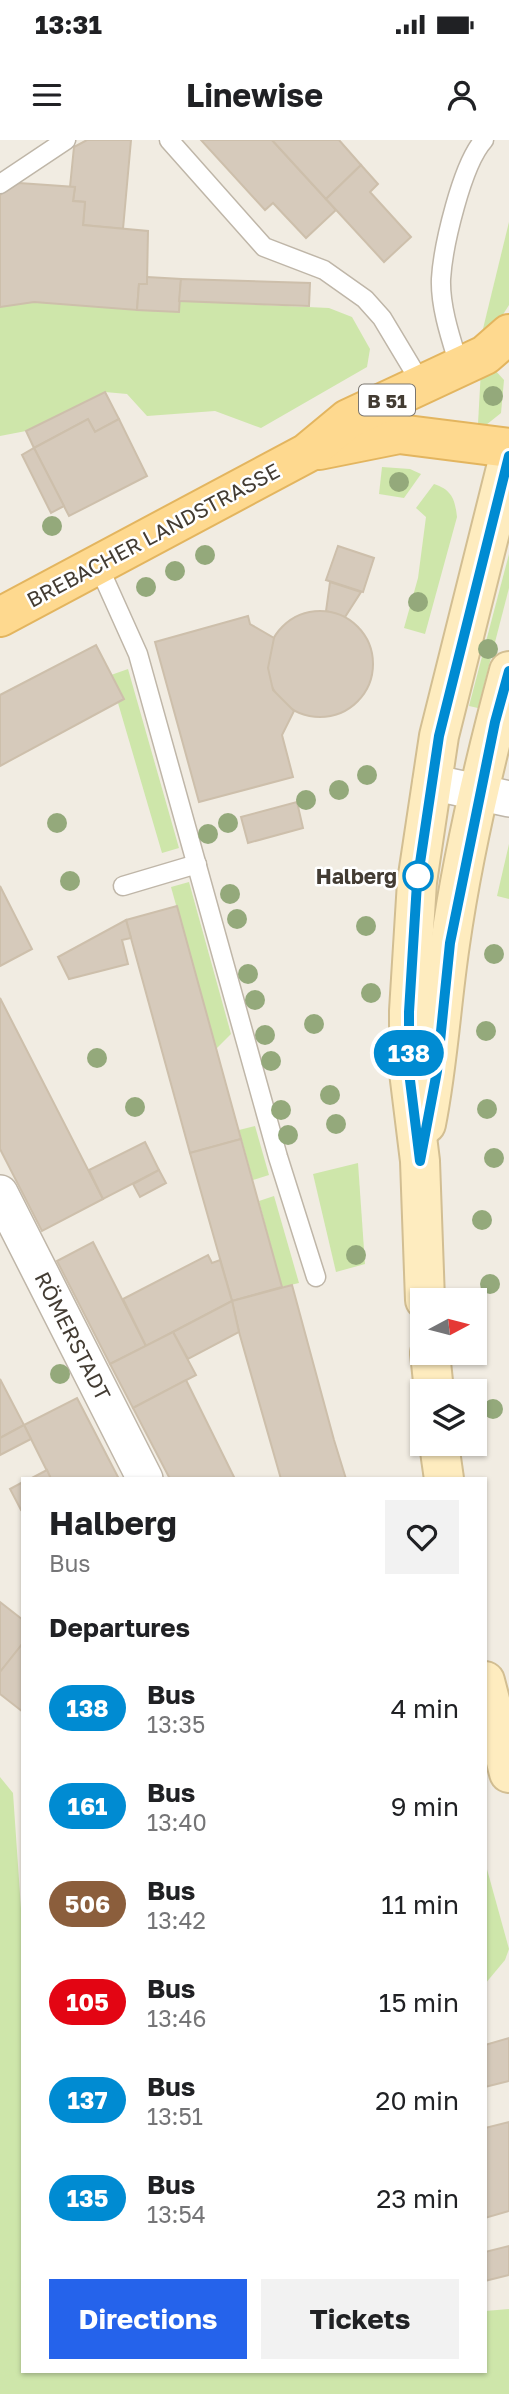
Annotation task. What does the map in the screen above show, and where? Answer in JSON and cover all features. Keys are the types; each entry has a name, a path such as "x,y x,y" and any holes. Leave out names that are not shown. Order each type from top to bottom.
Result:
{"main road":[{"name":"BREBACHER LANDSTRASSE","path":"0,617 307,453 348,419 491,353"},
{"name":"BREBACHER LANDSTRASSE","path":"307,453 399,434 509,448"},
{"path":"425,1288 420,1161 409,1072 409,1012 417,883 431,782 449,691 509,456"},
{"path":"420,1161 437,1071 450,943 494,795 509,671"},
{"path":"441,1456 444,1477"},
{"path":"487,1689 509,1773"}],"street":[{"path":"431,782 494,795"},
{"name":"RÖMERSTADT","path":"0,1194 144,1477"}],"lane":[{"path":"0,184 66,140"},
{"path":"169,140 264,247 324,270 365,299 382,318 421,383"},
{"path":"484,140 460,186 441,280 449,330 491,353"},
{"path":"98,565 133,639 278,1157 316,1278"},
{"path":"123,886 197,864"}],"green space":[{"path":"509,222 509,305 497,324 481,337"},
{"path":"179,301 329,308 352,317 370,349 367,367 261,428 215,411 147,416 127,394 105,392 26,431 0,436 0,307 34,302 179,312"},
{"path":"481,369 494,369 504,380 501,413 486,425 478,424"},
{"path":"382,467 410,469 421,474 404,498 379,494"},
{"path":"434,484 452,496 457,517 425,634 404,628 418,578 426,517 416,508"},
{"path":"509,554 509,588 478,708 469,706"},
{"path":"128,669 179,848 162,853 118,703 124,699 111,675"},
{"path":"509,844 509,899 497,896"},
{"path":"189,882 231,1034 216,1049 171,887"},
{"path":"255,1126 269,1175 253,1180 239,1130"},
{"path":"358,1163 365,1264 336,1272 313,1174"},
{"path":"274,1196 299,1283 282,1287 259,1201"},
{"path":"0,1777 13,1793 21,1909 21,2373 487,2373 487,2311 509,2309 509,2394 0,2394"},
{"path":"487,1869 509,1949 505,1960 487,1982"}],"building":[{"path":"87,140 131,140 123,229 83,225 85,202 73,201 75,187 70,187 74,147"},
{"path":"201,140 272,140 336,210 306,238 273,203 265,210"},
{"path":"272,140 339,140 361,165 326,199"},
{"path":"361,165 378,184 370,192 411,237 384,262 326,199"},
{"path":"19,183 75,187 73,201 85,202 83,225 148,231 147,284 139,284 137,310 34,302 0,307 0,195"},
{"path":"147,277 181,279 179,312 137,310 139,284 147,284"},
{"path":"181,279 310,283 309,306 179,301"},
{"path":"105,392 119,419 95,432 88,419 34,448 26,431"},
{"path":"88,419 95,432 119,419 147,476 69,516 34,448"},
{"path":"34,448 64,506 51,513 22,455"},
{"path":"338,546 374,558 363,592 326,580"},
{"path":"330,582 361,592 345,617 326,611"},
{"path":"320,611 340,615 357,627 369,644 373,664 369,684 357,701 340,713 320,717 300,713 283,701 271,684 267,664 271,644 283,627 300,615"},
{"path":"248,616 250,624 274,638 268,668 273,690 294,711 282,735 293,777 199,802 155,642"},
{"path":"96,645 124,699 0,766 0,695"},
{"path":"297,802 303,828 248,843 241,817"},
{"path":"0,886 32,949 0,966"},
{"path":"177,906 241,1139 190,1153 126,920"},
{"path":"126,920 131,938 122,940 128,964 69,979 58,957"},
{"path":"0,998 103,1199 42,1231 0,1149"},
{"path":"241,1139 282,1287 232,1301 190,1153"},
{"path":"145,1142 159,1170 103,1199 89,1170"},
{"path":"159,1170 166,1183 140,1197 133,1184"},
{"path":"93,1242 146,1346 110,1364 57,1261"},
{"path":"208,1255 212,1263 220,1260 232,1301 146,1346 123,1299"},
{"path":"292,1285 345,1477 280,1477 232,1301"},
{"path":"232,1301 239,1332 188,1359 173,1332"},
{"path":"173,1332 196,1375 133,1408 110,1364"},
{"path":"0,1379 24,1425 0,1438"},
{"path":"186,1380 234,1477 169,1477 133,1408"},
{"path":"77,1398 118,1477 50,1477 24,1425"},
{"path":"24,1425 31,1439 0,1455 0,1438"},
{"path":"47,1470 50,1477 34,1477"},
{"path":"21,1483 21,1510 10,1489"},
{"path":"0,1602 21,1618 21,1646 0,1672"},
{"path":"21,1646 21,1710 0,1694 0,1672"},
{"path":"509,2038 509,2081 487,2086 487,2044"},
{"path":"509,2122 509,2211 487,2217 487,2128"},
{"path":"509,2246 509,2275 487,2280 487,2252"}],"bus line":[{"name":"138","path":"509,456 439,736 417,883 409,1012 409,1072 420,1161 437,1071 450,943 495,722 509,671"}],"place":[{"name":"Halberg","path":"418,876"}]}
